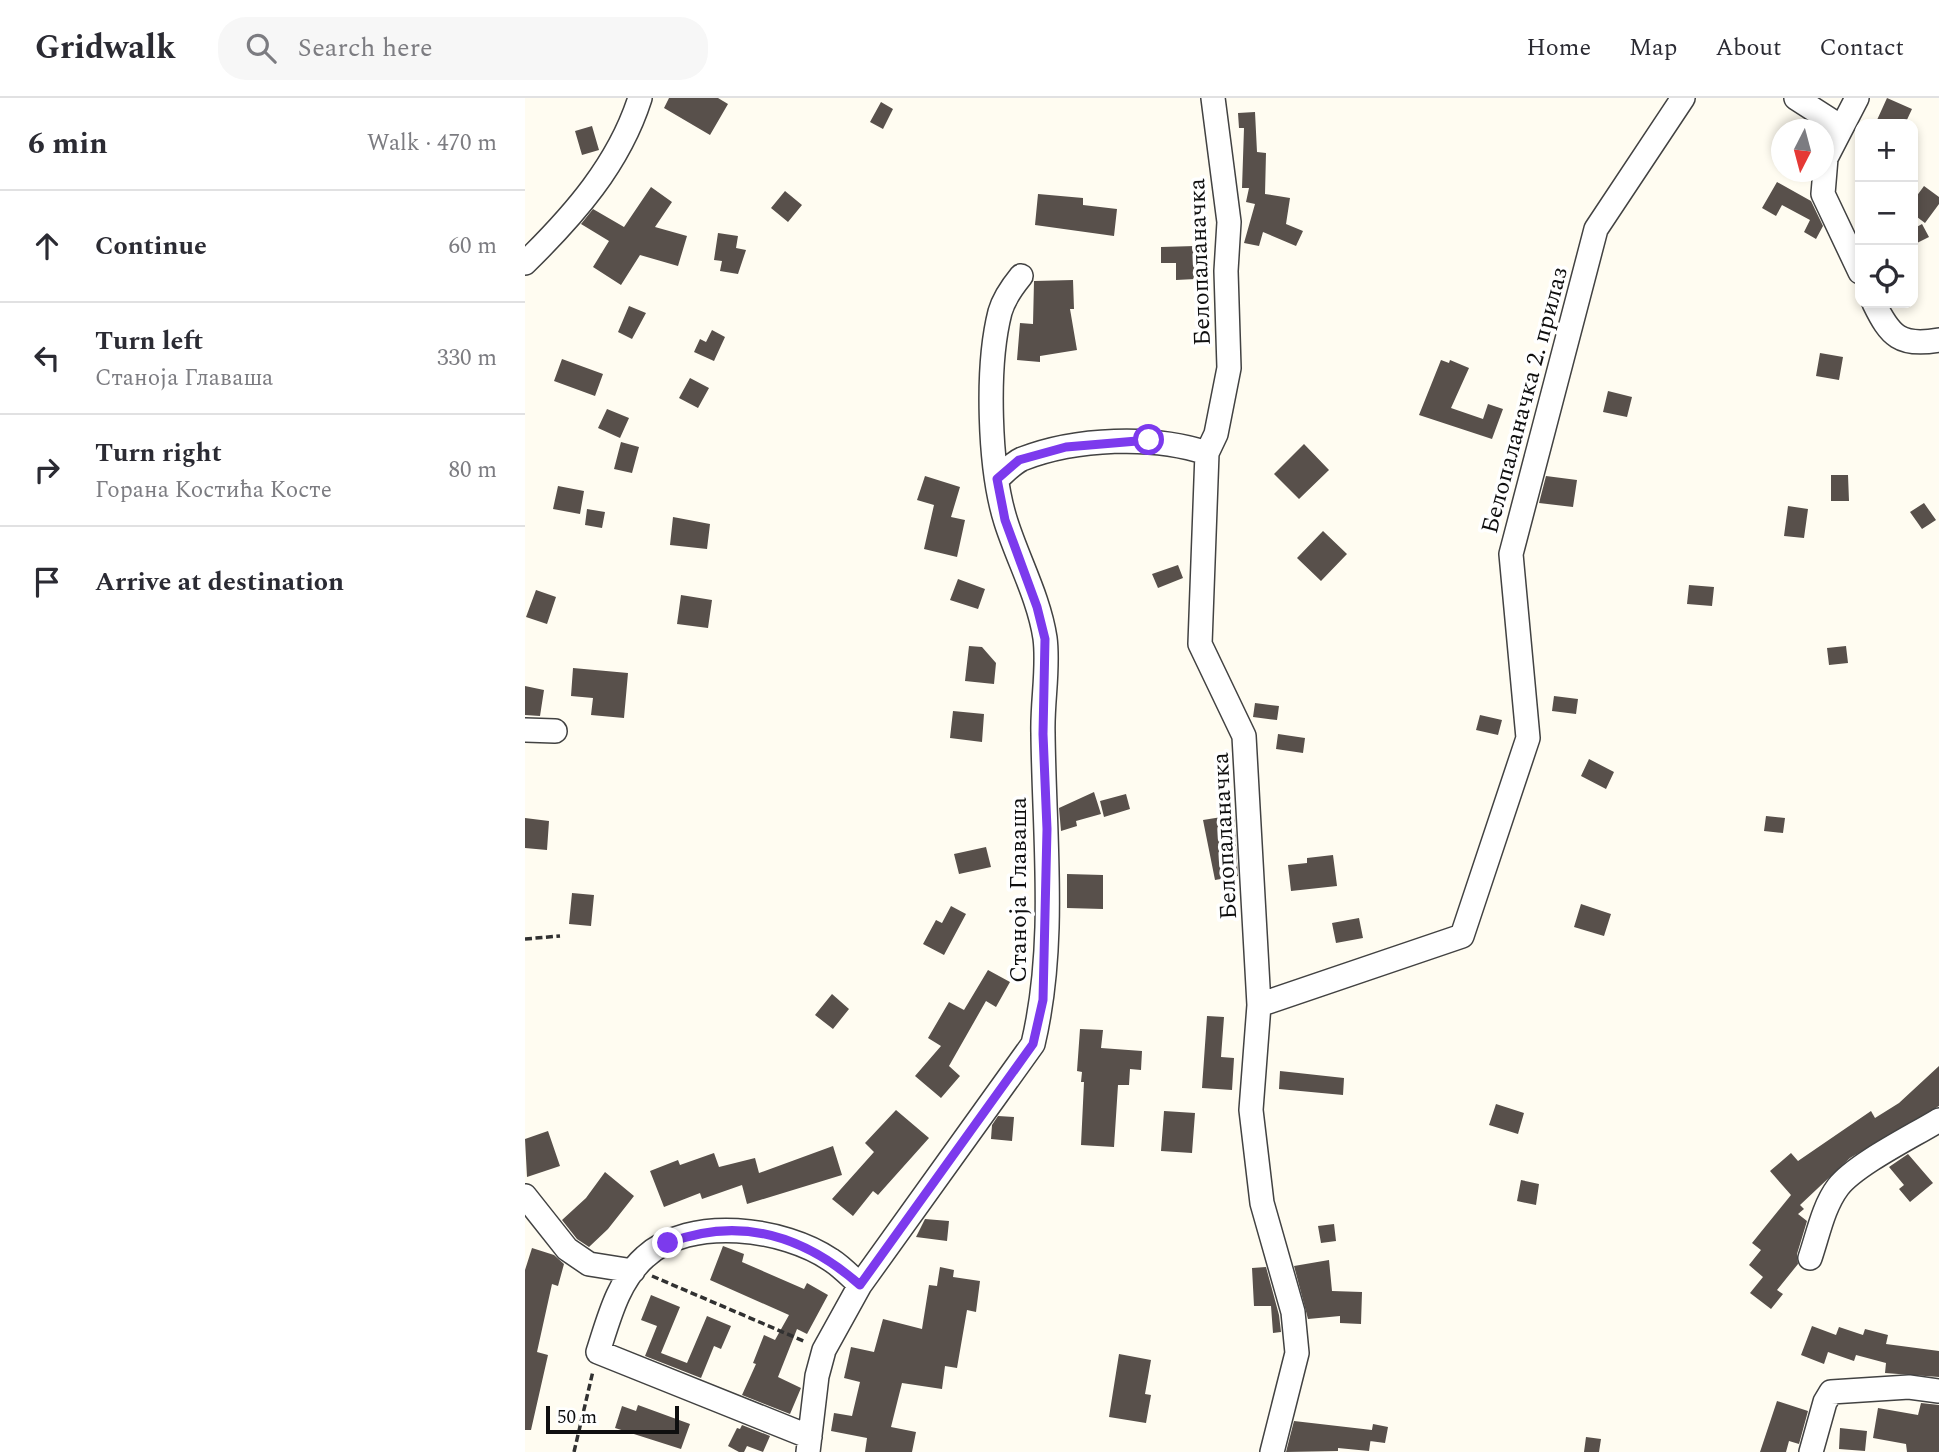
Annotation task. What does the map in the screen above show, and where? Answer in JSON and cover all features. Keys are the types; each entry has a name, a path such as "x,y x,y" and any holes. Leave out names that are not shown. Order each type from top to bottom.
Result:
{"street":[{"path":"525,264 594,187 614,159 630,130 640,98"},
{"name":"Белопаланачка","path":"1213,98 1229,222 1226,271 1229,368 1216,434 1207,453 1200,644 1244,736 1259,1005 1251,1110 1262,1203 1293,1312 1297,1353 1272,1452"},
{"name":"Белопаланачка 2. прилаз","path":"1259,1005 1462,936 1528,738 1511,554 1596,229 1683,98"},
{"path":"1797,98 1841,127"},
{"path":"1855,261 1823,194 1826,158 1857,98"},
{"name":"Станоја Главаша","path":"809,1445 817,1376 824,1350 860,1285 1033,1044 1043,1000 1047,829 1043,734 1045,639 1037,607 1005,520 997,479 992,410 996,335 1001,310 1011,288 1021,276"},
{"path":"1877,308 1893,335 1910,341 1939,340"},
{"path":"997,479 1019,460 1066,447 1149,440 1186,446 1207,453"},
{"path":"525,730 555,731"},
{"path":"1810,1258 1828,1206 1839,1185 1875,1159 1939,1120"},
{"path":"525,1196 567,1249 589,1264 633,1271"},
{"path":"809,1445 598,1352 621,1287 633,1271 645,1256 689,1235 745,1231 801,1245 831,1260 860,1285"},
{"path":"1811,1452 1825,1402 1831,1392 1909,1387 1939,1391"}],"path":[{"path":"525,939 560,936"},
{"path":"633,1271 655,1277 824,1350"},
{"path":"574,1452 598,1352"}],"building":[{"path":"669,98 718,98 728,104 710,135 664,108"},
{"path":"1887,98 1912,109 1907,119 1877,119"},
{"path":"881,102 893,109 883,129 870,122"},
{"path":"1255,112 1257,152 1266,153 1265,194 1290,198 1286,224 1303,231 1296,246 1263,232 1259,246 1244,243 1255,204 1246,202 1249,188 1242,188 1244,128 1239,128 1238,113"},
{"path":"592,126 599,150 582,155 575,131"},
{"path":"1777,182 1811,201 1823,226 1816,239 1804,232 1810,220 1782,205 1776,216 1762,208"},
{"path":"1924,186 1939,197 1939,204 1925,223 1918,218 1918,194"},
{"path":"651,187 672,202 655,227 687,236 678,266 640,255 621,285 593,267 609,241 581,224 593,209 624,227"},
{"path":"785,191 802,205 788,222 771,208"},
{"path":"1038,194 1083,198 1083,205 1117,209 1114,236 1035,225"},
{"path":"1922,224 1929,237 1918,242 1918,226"},
{"path":"718,233 738,236 736,248 746,250 738,274 720,271 722,261 714,260"},
{"path":"1195,246 1196,279 1176,280 1176,263 1161,263 1161,247"},
{"path":"1073,280 1074,309 1070,309 1077,350 1040,356 1040,362 1017,360 1020,323 1033,324 1034,281"},
{"path":"629,306 646,313 632,339 618,332"},
{"path":"712,330 725,337 714,361 694,352 700,339 706,342"},
{"path":"1820,353 1843,357 1839,380 1816,376"},
{"path":"562,359 603,374 595,396 554,381"},
{"path":"1441,360 1449,363 1450,360 1469,368 1451,408 1483,419 1488,404 1503,409 1492,439 1419,415"},
{"path":"690,378 709,388 698,408 679,398"},
{"path":"1608,391 1632,397 1627,417 1603,412"},
{"path":"607,409 629,418 620,438 598,428"},
{"path":"621,442 639,447 632,473 614,469"},
{"path":"1304,444 1329,470 1299,499 1274,474"},
{"path":"1831,475 1848,475 1849,501 1831,501"},
{"path":"925,476 960,487 951,517 965,520 957,557 924,549 934,505 917,500"},
{"path":"1546,476 1577,480 1573,507 1539,503"},
{"path":"558,486 584,491 580,514 553,509"},
{"path":"1924,503 1936,520 1922,529 1910,512"},
{"path":"1788,506 1808,509 1804,538 1784,536"},
{"path":"587,509 605,512 602,528 585,525"},
{"path":"673,517 710,524 707,549 670,545"},
{"path":"1323,531 1347,554 1321,581 1297,558"},
{"path":"1178,565 1183,578 1158,588 1152,574"},
{"path":"958,579 985,589 978,609 950,600"},
{"path":"1689,585 1714,587 1712,606 1687,604"},
{"path":"536,590 556,597 547,624 526,617"},
{"path":"681,595 712,600 708,628 677,624"},
{"path":"969,646 982,647 996,663 994,684 965,681"},
{"path":"1846,646 1848,663 1829,665 1827,648"},
{"path":"573,668 628,673 624,718 591,715 593,698 571,696"},
{"path":"525,686 544,690 540,716 525,715"},
{"path":"1554,696 1578,699 1576,714 1552,711"},
{"path":"1255,703 1279,706 1277,720 1253,717"},
{"path":"953,711 984,714 982,742 950,738"},
{"path":"1480,715 1502,720 1498,735 1476,730"},
{"path":"1278,734 1305,738 1303,753 1276,749"},
{"path":"1589,759 1614,772 1606,789 1581,776"},
{"path":"1094,792 1101,814 1076,821 1077,826 1061,831 1059,808"},
{"path":"1126,794 1130,809 1104,817 1100,801"},
{"path":"1234,815 1238,876 1215,880 1203,820"},
{"path":"1766,816 1785,818 1783,833 1764,831"},
{"path":"525,818 549,821 547,850 525,848"},
{"path":"986,847 991,867 959,874 954,854"},
{"path":"1333,855 1337,886 1291,891 1288,865 1307,863 1307,858"},
{"path":"1067,874 1103,875 1103,909 1067,908"},
{"path":"572,893 594,895 591,926 569,924"},
{"path":"1581,904 1611,914 1604,936 1574,927"},
{"path":"951,906 966,914 944,955 923,944 936,920 942,923"},
{"path":"1359,918 1363,938 1336,943 1332,923"},
{"path":"988,970 1010,982 996,1007 986,1001 949,1066 960,1076 941,1098 915,1076 941,1046 928,1038 949,1002 964,1010"},
{"path":"832,994 849,1009 833,1029 815,1015"},
{"path":"1207,1016 1224,1017 1221,1057 1234,1058 1232,1090 1202,1088"},
{"path":"1080,1029 1103,1030 1101,1048 1142,1051 1141,1070 1130,1069 1129,1085 1118,1085 1114,1147 1081,1145 1084,1082 1081,1082 1082,1072 1077,1071"},
{"path":"1939,1066 1939,1106 1850,1158 1800,1205 1804,1209 1798,1214 1807,1221 1797,1254 1798,1264 1777,1290 1783,1294 1771,1309 1750,1293 1763,1277 1749,1265 1761,1250 1752,1243 1791,1195 1770,1171 1791,1153 1798,1161 1871,1111 1875,1118 1899,1103"},
{"path":"1280,1071 1344,1078 1343,1095 1279,1089"},
{"path":"1496,1104 1524,1113 1518,1134 1489,1125"},
{"path":"896,1110 929,1138 878,1195 873,1191 853,1216 832,1199 874,1152 865,1143"},
{"path":"1164,1111 1195,1113 1192,1153 1161,1151"},
{"path":"998,1116 1014,1117 1012,1141 991,1139 992,1125"},
{"path":"548,1131 560,1166 527,1177 525,1139"},
{"path":"833,1146 842,1175 747,1204 742,1185 702,1199 700,1193 664,1207 650,1171 678,1160 680,1165 714,1153 719,1167 755,1158 759,1173"},
{"path":"1908,1154 1933,1183 1910,1202 1899,1189 1904,1185 1889,1167"},
{"path":"605,1172 634,1196 608,1229 589,1247 577,1239 562,1220 586,1198"},
{"path":"1521,1180 1539,1184 1536,1205 1517,1201"},
{"path":"925,1219 949,1221 947,1241 916,1237"},
{"path":"1334,1224 1336,1241 1321,1243 1318,1226"},
{"path":"723,1246 744,1254 742,1262 804,1289 807,1283 828,1295 807,1334 797,1329 778,1377 801,1388 790,1414 742,1395 756,1364 753,1363 764,1335 775,1340 789,1315 710,1280"},
{"path":"532,1248 554,1255 564,1264 558,1286 552,1284 537,1352 548,1355 531,1430 525,1430 525,1270"},
{"path":"1329,1260 1332,1291 1362,1292 1361,1324 1340,1323 1340,1316 1308,1319 1294,1266"},
{"path":"940,1267 954,1270 953,1277 980,1281 976,1312 967,1310 957,1368 945,1366 942,1389 902,1383 891,1427 916,1432 912,1452 865,1452 867,1438 831,1431 834,1413 852,1416 860,1382 844,1378 851,1347 874,1352 883,1319 922,1329 929,1285 937,1286"},
{"path":"1266,1267 1281,1332 1273,1333 1271,1306 1254,1306 1252,1268"},
{"path":"651,1295 680,1307 661,1353 687,1363 707,1316 731,1326 721,1349 714,1346 701,1378 645,1356 657,1326 641,1320"},
{"path":"1812,1326 1836,1335 1839,1327 1863,1335 1865,1329 1888,1335 1886,1344 1939,1351 1939,1377 1885,1373 1886,1363 1856,1355 1854,1361 1828,1352 1824,1364 1801,1355"},
{"path":"1119,1354 1151,1360 1145,1394 1151,1395 1146,1423 1109,1417"},
{"path":"1777,1401 1808,1411 1799,1444 1789,1441 1786,1452 1760,1452"},
{"path":"1921,1403 1939,1405 1939,1452 1907,1452 1906,1444 1873,1438 1878,1408 1918,1415"},
{"path":"638,1405 690,1424 681,1449 615,1428 622,1406 636,1411"},
{"path":"1294,1421 1372,1430 1369,1451 1338,1448 1338,1451 1286,1452"},
{"path":"1373,1424 1388,1427 1385,1443 1370,1441"},
{"path":"742,1425 770,1436 763,1452 747,1446 744,1452 739,1452 728,1446 737,1428 740,1429"},
{"path":"1840,1428 1867,1431 1865,1451 1839,1449"},
{"path":"1586,1437 1601,1439 1599,1452 1584,1452"}],"route":[{"path":"668,1243 689,1235 717,1231 773,1235 831,1260 860,1285 1033,1044 1043,1000 1047,829 1043,734 1045,639 1037,607 1005,520 997,479 1019,460 1066,447 1149,440"}]}
